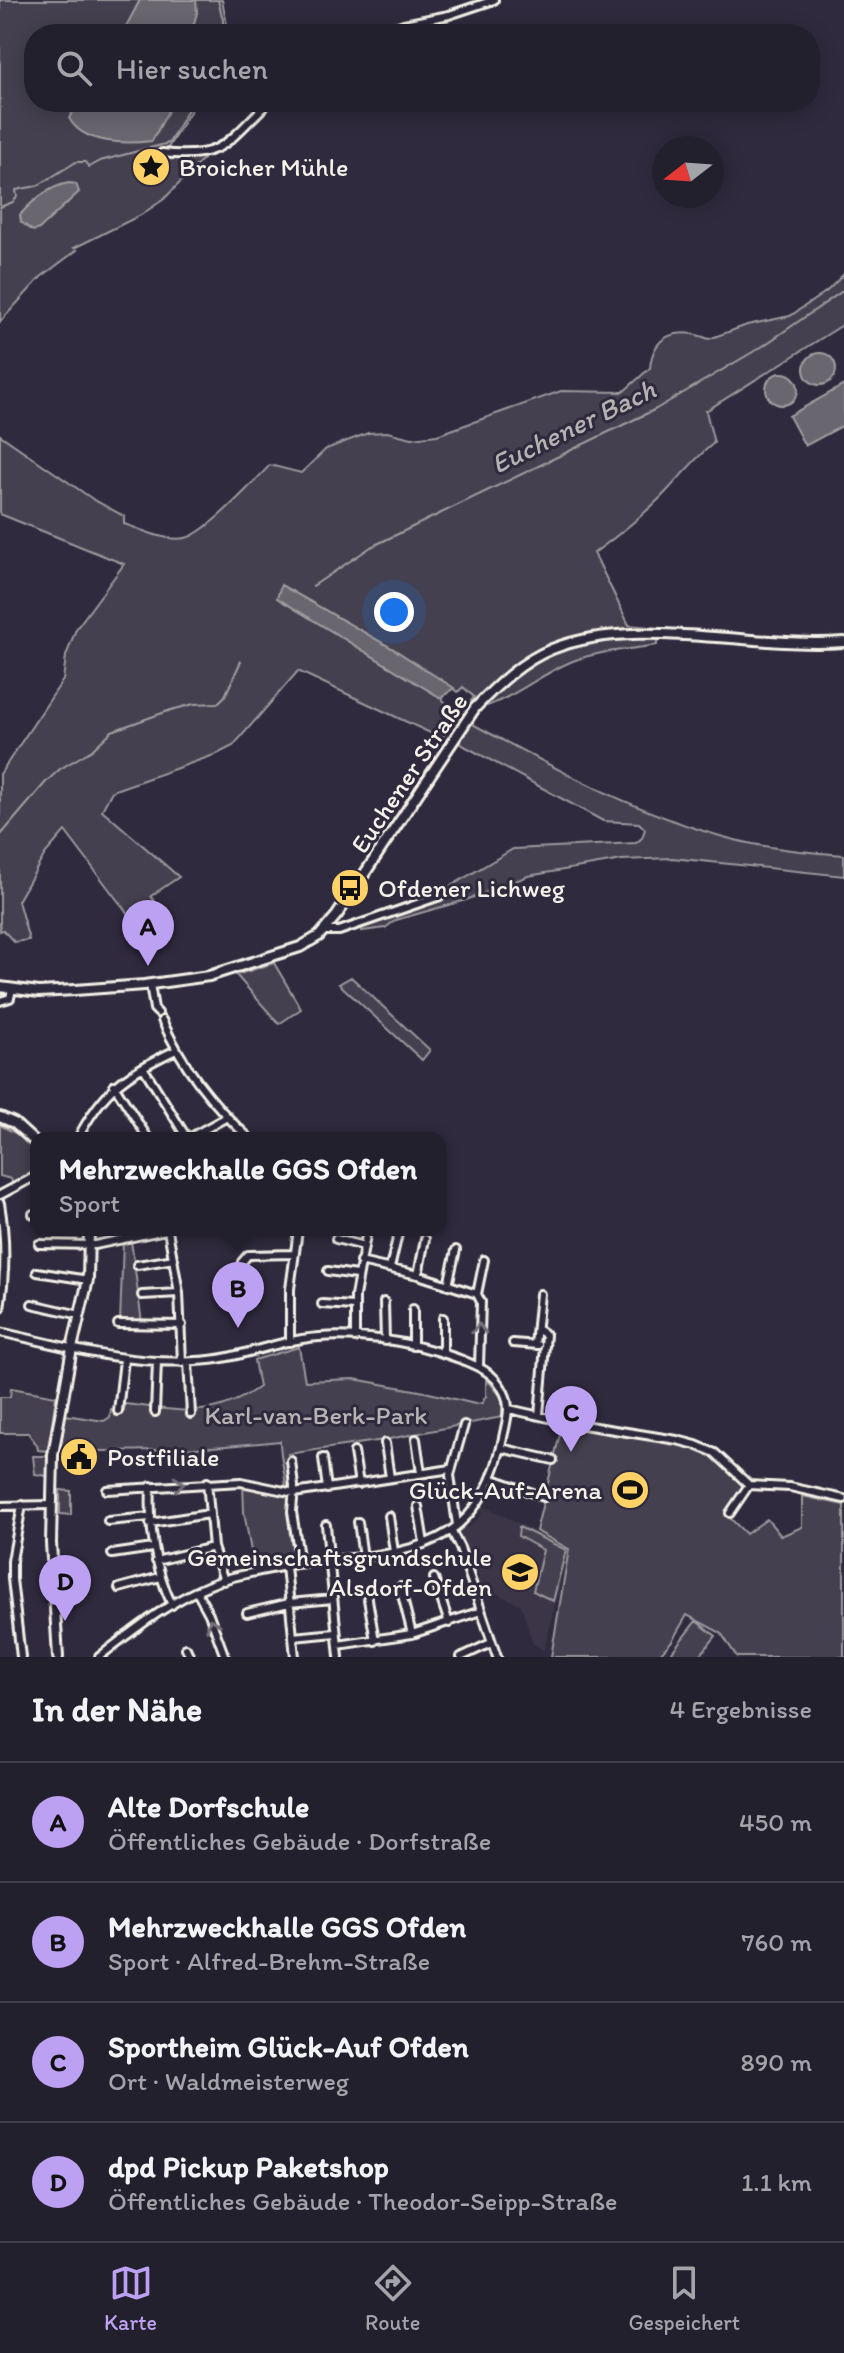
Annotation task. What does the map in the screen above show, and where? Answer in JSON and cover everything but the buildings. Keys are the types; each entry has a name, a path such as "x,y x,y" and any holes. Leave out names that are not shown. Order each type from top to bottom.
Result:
{"main road":[{"name":"Euchener Straße","path":"324,931 475,708 497,684 552,649 591,639 643,634 767,643 844,642"},
{"path":"0,987 39,992 150,984 209,976 300,947 324,931"},
{"path":"0,1117 14,1123 30,1138"},
{"path":"58,1657 51,1505 57,1426 88,1280 89,1236"}],"street":[{"path":"404,24 449,15 494,0"},
{"path":"153,175 153,163 162,153 186,156 214,152 258,112"},
{"path":"324,931 351,927 440,896"},
{"path":"150,984 154,1009 176,1050 201,1089 243,1132"},
{"path":"0,1001 10,998 12,989"},
{"path":"82,1132 93,1110 114,1085 176,1050"},
{"path":"143,1067 184,1132"},
{"path":"114,1085 144,1132"},
{"path":"199,1132 227,1117"},
{"path":"0,1195 30,1179"},
{"path":"0,1203 3,1265 0,1309"},
{"path":"39,1244 90,1244 134,1236"},
{"path":"168,1236 179,1293 191,1414"},
{"path":"290,1342 290,1289 297,1236"},
{"path":"355,1338 357,1275 366,1236"},
{"path":"390,1268 398,1236"},
{"path":"336,1239 364,1246"},
{"path":"418,1275 425,1239"},
{"path":"448,1285 456,1250"},
{"path":"242,1262 248,1255 294,1254"},
{"path":"137,1265 174,1259"},
{"path":"479,1366 481,1302 477,1294 484,1260"},
{"path":"360,1262 418,1275 477,1294"},
{"path":"328,1271 357,1275"},
{"path":"37,1272 88,1280"},
{"path":"142,1295 179,1293"},
{"path":"535,1345 540,1294"},
{"path":"384,1302 385,1341"},
{"path":"32,1304 80,1315"},
{"path":"322,1304 354,1306"},
{"path":"413,1309 413,1346"},
{"path":"443,1318 443,1353"},
{"path":"118,1324 182,1325"},
{"path":"537,1329 546,1332 539,1415"},
{"path":"0,1332 85,1353 157,1362 220,1360 319,1337 385,1341 443,1353 479,1366 503,1390 509,1409 493,1479 479,1501 454,1528 424,1543 394,1552 300,1563 224,1581 172,1605 99,1657"},
{"path":"513,1343 545,1345"},
{"path":"118,1411 124,1360"},
{"path":"155,1412 157,1362"},
{"path":"509,1409 696,1445 715,1453 749,1485 790,1487 844,1499"},
{"path":"464,1425 451,1469 454,1528 497,1657"},
{"path":"416,1439 421,1473"},
{"path":"385,1443 390,1478"},
{"path":"501,1448 553,1460"},
{"path":"354,1452 359,1484"},
{"path":"323,1458 327,1489"},
{"path":"291,1461 292,1512 300,1563"},
{"path":"107,1490 241,1482 294,1493 451,1469"},
{"path":"493,1479 544,1497"},
{"path":"207,1482 213,1547 224,1581"},
{"path":"730,1513 749,1485"},
{"path":"151,1486 153,1548 160,1577 172,1605"},
{"path":"21,1657 12,1602 12,1561 22,1505"},
{"path":"0,1506 51,1505"},
{"path":"418,1506 424,1543"},
{"path":"108,1521 209,1514"},
{"path":"389,1516 394,1552"},
{"path":"358,1522 363,1557"},
{"path":"326,1525 339,1657"},
{"path":"156,1561 213,1547"},
{"path":"112,1554 153,1548"},
{"path":"286,1566 295,1657"},
{"path":"119,1588 160,1577"},
{"path":"434,1578 449,1623"},
{"path":"400,1587 412,1634"},
{"path":"197,1592 225,1657"},
{"path":"367,1593 375,1641"},
{"path":"247,1613 289,1603 333,1599"},
{"path":"338,1645 412,1634 481,1611"},
{"path":"293,1637 336,1633"},
{"path":"461,1657 491,1643"},
{"path":"186,1648 190,1657"}],"shaded area":[{"path":"140,0 196,0 194,24 127,24"},
{"path":"73,112 168,112 152,141 106,141 95,138 76,127 69,118"},
{"path":"76,184 79,192 39,229 33,231 21,222 20,215 36,200 55,187"},
{"path":"820,353 831,358 836,369 831,380 820,385 809,380 804,369 809,358"},
{"path":"782,373 793,378 798,389 793,400 782,405 771,400 766,389 771,378"},
{"path":"844,385 844,425 805,446 789,416"},
{"path":"281,585 395,650 454,688 441,698 277,598"},
{"name":"Gemeinschaftsgrundschule Alsdorf-Ofden","path":"481,1508 488,1508 569,1549 544,1650 533,1644 521,1605 497,1594 482,1598 479,1578 460,1533 463,1527 469,1527 482,1514"}],"green space":[{"path":"0,0 222,0 227,24 24,24 24,112 190,112 166,151 204,152 205,157 164,199 141,215 74,248 77,250 41,277 0,322"},
{"path":"844,274 844,324 706,411 714,443 649,509 594,553 629,625 658,628 657,645 576,660 501,700 477,709 471,701 474,697 463,687 458,692 395,650 281,585 441,698 462,719 455,728 452,726 441,738 298,671 233,746 112,791 102,810 179,877 151,896 160,910 137,926 65,831 45,854 18,901 29,940 14,942 3,930 0,931 0,774 63,680 66,656 76,629 124,564 0,514 0,435 94,500 124,516 124,524 162,537 185,538 217,518 270,465 301,473 326,449 368,433 387,432 412,438 437,435 561,391 623,392 650,368 656,347 669,336 688,334 709,339 747,325 790,316 827,291"},
{"path":"467,721 565,773 631,804 699,830 789,850 844,855 844,876 672,858 622,860 528,876 466,900 396,920 385,928 362,931 361,919 439,893 513,849 636,843 642,838 645,829 639,823 603,821 457,742"},
{"path":"274,963 301,1009 279,1024 236,975"},
{"path":"351,977 430,1050 422,1060 339,984"},
{"path":"0,1125 17,1134 30,1146 30,1174 13,1185 11,1179 0,1176"},
{"path":"131,1240 142,1323 120,1323 123,1242"},
{"name":"Karl-van-Berk-Park","path":"299,1347 305,1381 354,1379 475,1404 482,1403 486,1396 486,1378 502,1398 502,1417 384,1440 288,1454 289,1528 294,1560 271,1560 254,1568 244,1512 243,1483 286,1492 280,1441 170,1450 60,1450 65,1415 104,1421 110,1417 111,1409 124,1410 125,1404 178,1410 225,1405 259,1387 254,1360"},
{"path":"11,1388 56,1396 48,1451 38,1450 28,1433 0,1433 0,1397 10,1397"},
{"path":"563,1422 696,1447 713,1456 745,1485 726,1514 746,1534 767,1519 781,1536 802,1527 802,1496 844,1505 844,1657 737,1657 721,1633 687,1615 672,1641 657,1657 551,1657 569,1549 536,1531"},
{"path":"33,1456 48,1456 47,1476 35,1474"},
{"path":"60,1490 71,1491 71,1515 60,1514"},
{"path":"519,1527 566,1550 553,1601 533,1591 543,1550 518,1536"},
{"path":"696,1621 716,1636 699,1657 668,1657"}],"waterway":[{"path":"218,0 223,24"},
{"path":"0,207 13,202 17,197 16,190 37,186 76,162 85,162 89,167 100,161 169,143 186,112"},
{"name":"Euchener Bach","path":"313,586 371,547 656,409 763,346 844,290"},
{"name":"Euchener Bach","path":"0,836 46,782 60,769 92,750 112,731 171,710 194,704 218,703 225,696 241,661"}],"place":[{"name":"Broicher Mühle","path":"151,167"},
{"name":"Ofdener Lichweg","path":"350,888"},
{"name":"Alte Dorfschule","path":"148,966"},
{"name":"Mehrzweckhalle GGS Ofden","path":"238,1328"},
{"name":"Sportheim Glück-Auf Ofden","path":"571,1452"},
{"name":"Postfiliale","path":"79,1457"},
{"name":"Glück-Auf-Arena","path":"630,1490"},
{"name":"Gemeinschaftsgrundschule Alsdorf-Ofden","path":"520,1572"},
{"name":"dpd Pickup Paketshop","path":"65,1621"}]}
